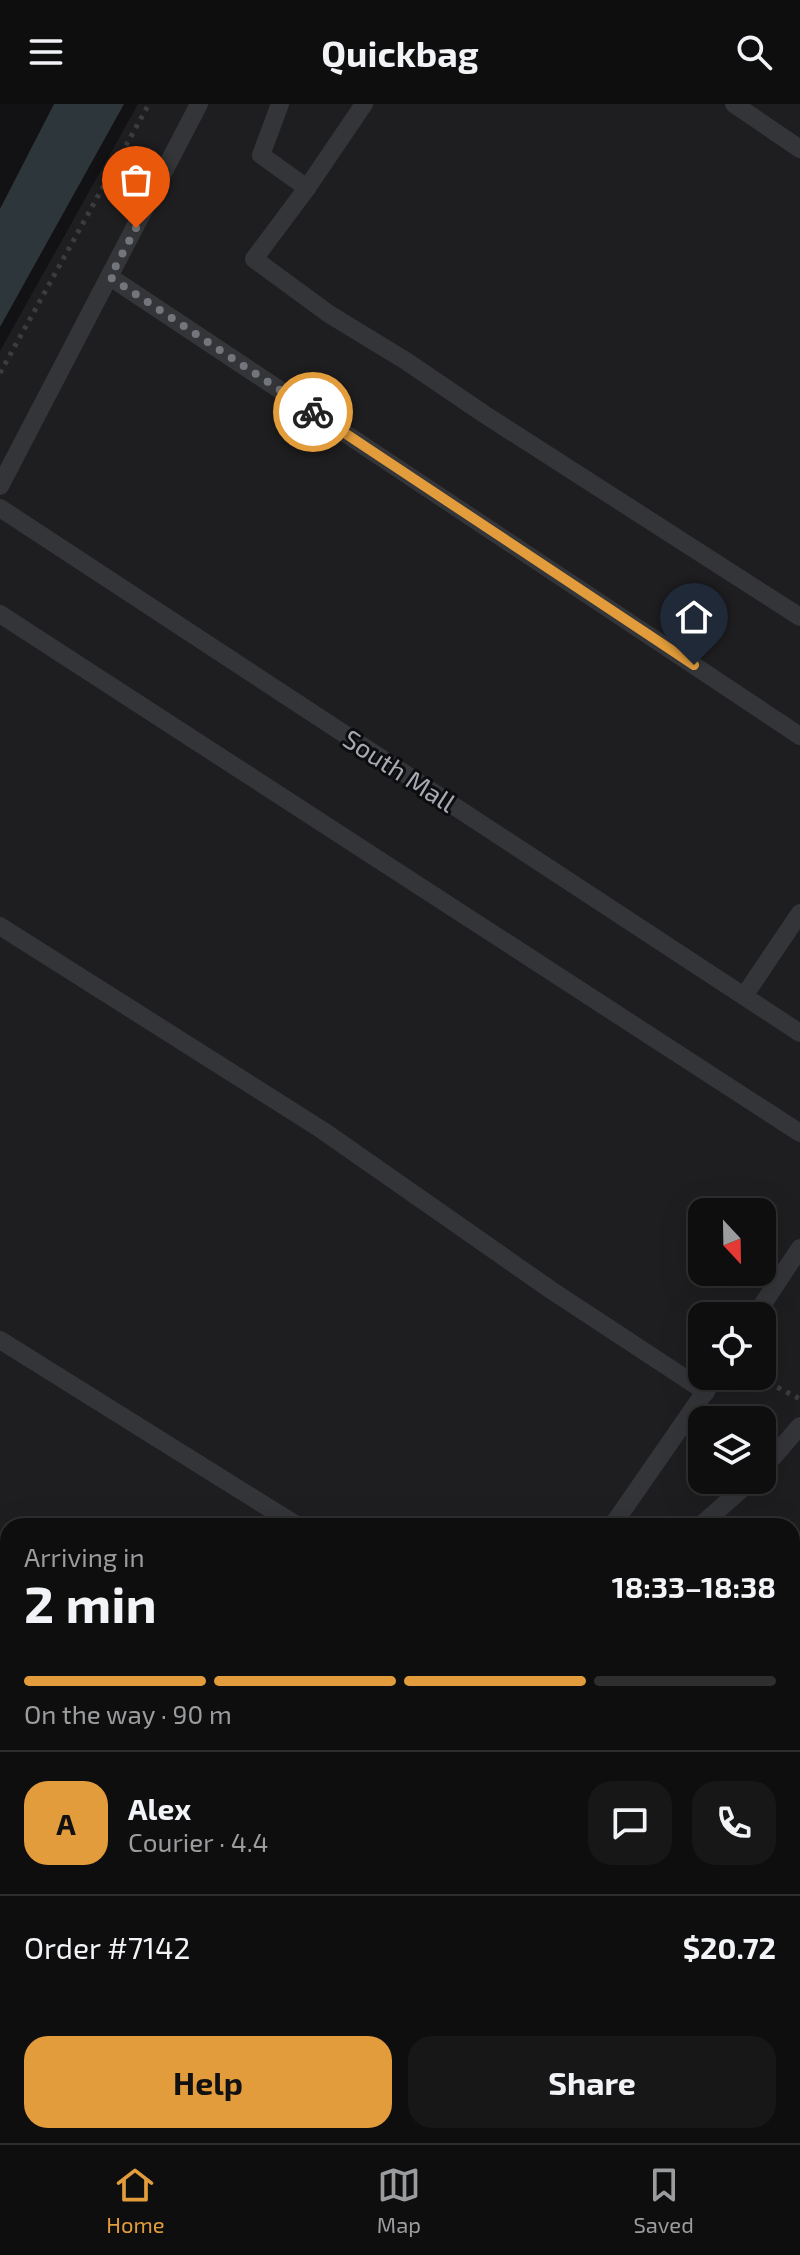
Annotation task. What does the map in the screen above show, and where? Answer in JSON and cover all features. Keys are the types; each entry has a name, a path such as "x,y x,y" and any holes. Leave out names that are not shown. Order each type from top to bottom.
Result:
{"lane":[{"path":"0,486 199,104"},
{"path":"280,104 261,155 307,188"},
{"path":"364,104 254,259 329,314 800,617"},
{"path":"734,104 800,149"},
{"path":"110,277 800,736"},
{"name":"South Mall","path":"0,508 800,1033"},
{"path":"0,614 800,1133"},
{"path":"744,996 798,919"},
{"path":"0,926 322,1130 551,1290 688,1370"},
{"path":"764,1302 800,1248"},
{"path":"0,1340 285,1518"},
{"path":"618,1518 707,1390"},
{"path":"776,1454 800,1426"},
{"path":"709,1518 736,1494"}],"path":[{"path":"0,373 149,104"},
{"path":"776,1387 800,1399"}],"shaded area":[{"path":"54,104 124,104 0,327 0,209"},
{"path":"138,104 800,104 800,1518 0,1518 0,351"}],"way so far":[{"path":"136,228 110,277 313,412"}],"route":[{"path":"313,412 694,665"}]}
